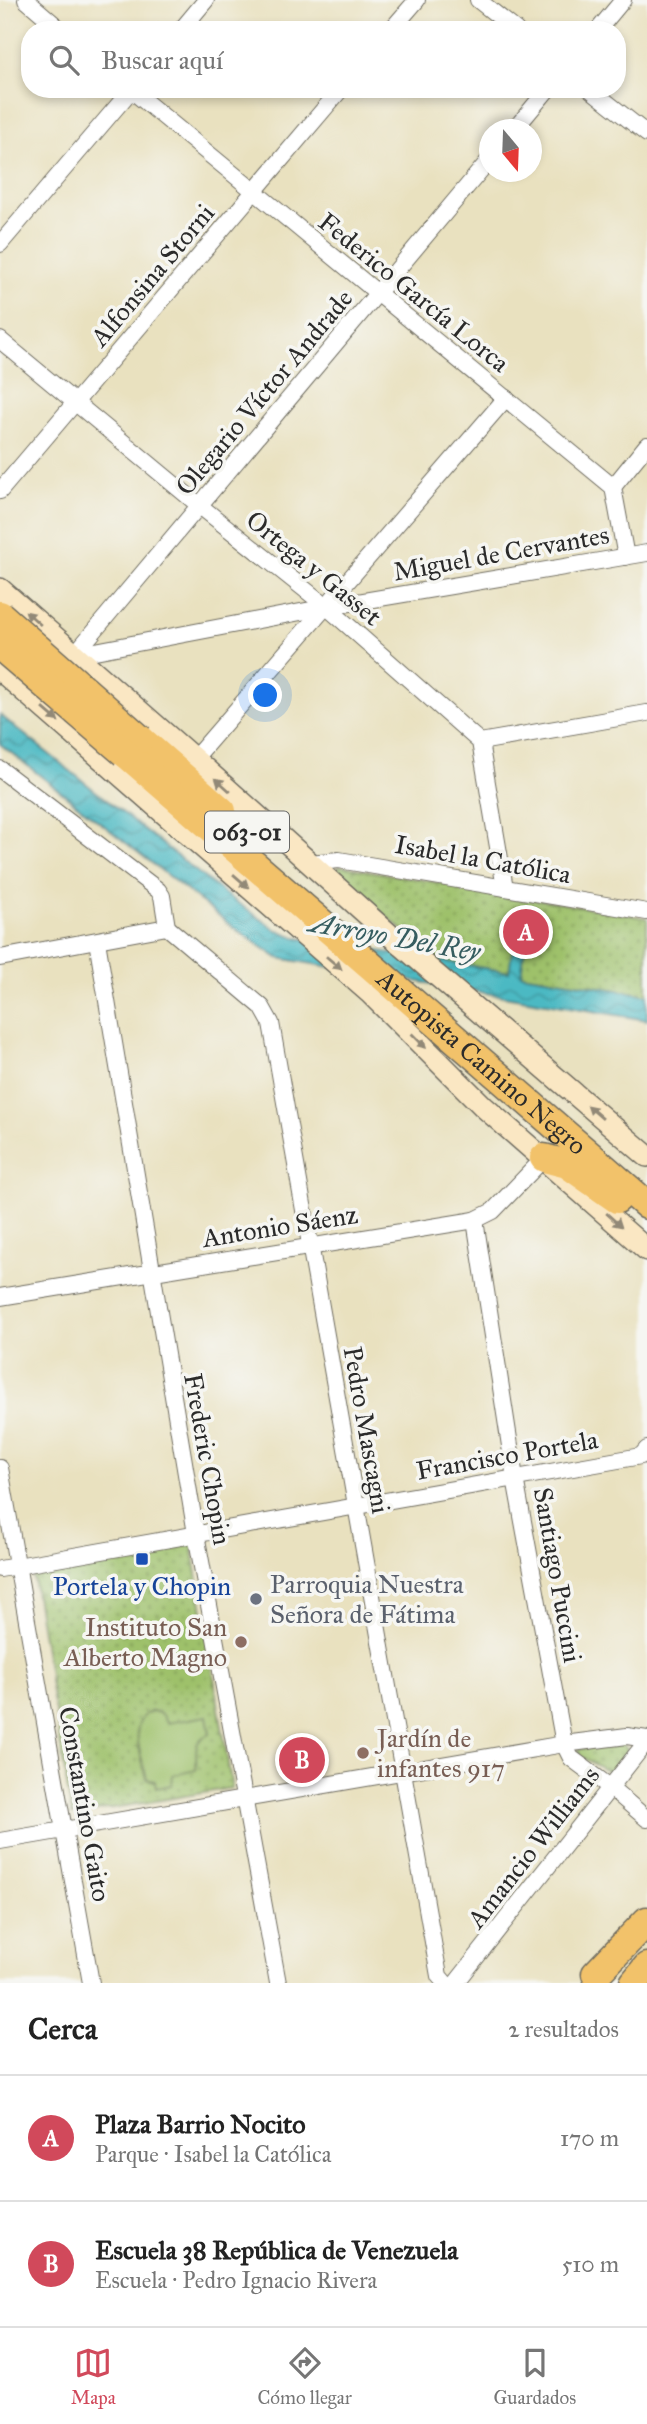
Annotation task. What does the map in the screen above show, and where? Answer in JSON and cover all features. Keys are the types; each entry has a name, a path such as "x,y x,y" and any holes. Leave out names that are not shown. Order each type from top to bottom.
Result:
{"highway":[{"name":"Autopista Camino Negro","path":"0,615 132,746"},
{"name":"Autopista Camino Negro","path":"0,646 132,746 341,927 465,1023 647,1180"},
{"name":"Autopista Camino Negro","path":"465,1023 647,1205"},
{"path":"544,1158 567,1164 647,1220"},
{"path":"592,1979 647,1921"},
{"path":"634,1983 647,1967"}],"street":[{"path":"26,0 50,21"},
{"path":"188,21 206,0"},
{"path":"398,21 416,0"},
{"path":"478,0 505,21"},
{"path":"606,21 624,0"},
{"path":"0,244 124,98"},
{"name":"Federico García Lorca","path":"141,98 612,487"},
{"name":"Alfonsina Storni","path":"0,491 333,98"},
{"path":"523,119 541,98"},
{"path":"601,98 647,134"},
{"name":"Olegario Víctor Andrade","path":"74,655 479,171"},
{"name":"Ortega y Gasset","path":"0,340 327,607 480,743"},
{"path":"194,759 506,398"},
{"path":"626,557 612,487 647,445"},
{"name":"Miguel de Cervantes","path":"74,655 327,607 647,553"},
{"path":"0,589 391,936 465,1023 647,1156"},
{"path":"0,664 74,655"},
{"path":"0,670 370,993 484,1107 647,1250"},
{"path":"505,888 480,743 647,713"},
{"path":"0,769 158,890 163,896 167,928 0,958"},
{"name":"Isabel la Católica","path":"310,863 339,860 647,912"},
{"name":"Pedro Mascagni","path":"167,928 262,1007 271,1023 439,1976 445,1983"},
{"name":"Frederic Chopin","path":"97,941 196,1534 278,1983"},
{"name":"Antonio Sáenz","path":"0,1297 475,1220 493,1210 544,1158"},
{"name":"Santiago Puccini","path":"475,1220 515,1478 564,1744"},
{"name":"Francisco Portela","path":"0,1569 645,1455"},
{"name":"Constantino Gaito","path":"0,1468 90,1983"},
{"path":"0,1842 564,1744 627,1736 647,1740"},
{"name":"Amancio Williams","path":"456,1983 647,1740"},
{"path":"564,1744 571,1758 647,1819"},
{"path":"592,1979 647,1905"}],"green space":[{"path":"340,866 647,918 647,995 521,974 514,946 509,972 441,961 344,882 337,873"},
{"path":"192,1544 232,1788 72,1815 32,1571"},
{"path":"152,1711 162,1714 168,1723 207,1716 210,1734 197,1744 196,1770 173,1775 172,1785 156,1788 155,1781 147,1779 137,1731 144,1716"},
{"path":"621,1743 627,1749 626,1752 613,1768 607,1771 580,1756 578,1749"}],"water":[{"path":"0,715 226,895 277,930 298,938 509,972 513,946 525,948 521,974 647,995 647,1020 278,958 237,930 0,744"}],"place":[{"name":"Plaza Barrio Nocito","path":"526,932"},
{"name":"Portela y Chopin","path":"142,1559"},
{"name":"Parroquia Nuestra Señora de Fátima","path":"256,1599"},
{"name":"Instituto San Alberto Magno","path":"241,1642"},
{"name":"Jardín de infantes 917","path":"363,1753"},
{"name":"Escuela 38 República de Venezuela","path":"302,1760"}],"water label":[{"name":"Arroyo Del Rey","path":"395,937"}]}
